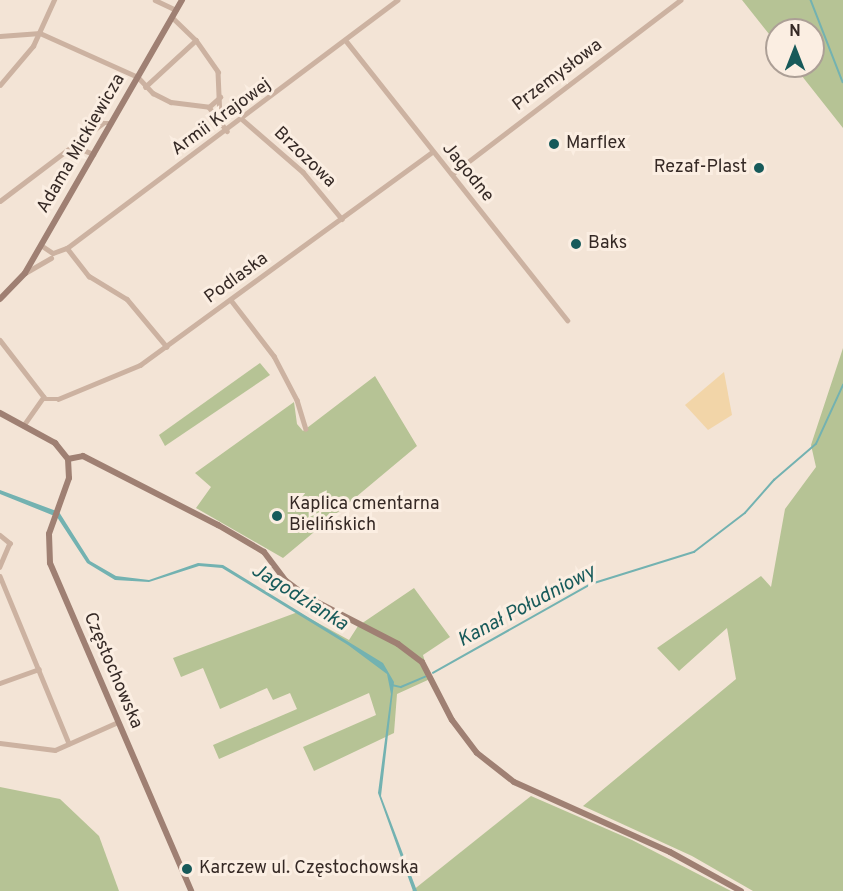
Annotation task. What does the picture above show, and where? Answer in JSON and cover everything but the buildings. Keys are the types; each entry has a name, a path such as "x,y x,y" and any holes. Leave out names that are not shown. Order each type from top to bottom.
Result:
{"main road":[{"name":"Adama Mickiewicza","path":"0,298 25,273 182,0"},
{"path":"0,413 55,443 68,459 83,456 218,525 264,552 286,581 307,597 407,651 422,662 462,735 493,767 513,782 670,852 741,891"},
{"name":"Częstochowska","path":"68,459 69,478 52,522 48,543 52,568 190,891"}],"street":[{"path":"0,85 40,33 54,0"},
{"path":"155,0 176,10"},
{"name":"Armii Krajowej","path":"41,245 59,252 67,248 347,42 397,0"},
{"name":"Przemysłowa","path":"452,174 680,0"},
{"path":"172,17 196,40 218,72 220,118"},
{"path":"0,36 40,33 138,77 145,87 171,102 208,107 220,118 227,131"},
{"path":"145,87 196,40"},
{"name":"Jagodne","path":"347,42 567,320"},
{"path":"208,107 220,97"},
{"name":"Brzozowa","path":"243,120 303,172 342,219"},
{"path":"0,201 104,123 112,123"},
{"path":"73,146 94,154"},
{"name":"Podlaska","path":"44,399 58,399 123,374 167,347 432,152"},
{"path":"67,248 89,276 127,299 167,347"},
{"path":"25,273 51,258"},
{"path":"231,300 274,356 297,400 306,429"},
{"path":"0,340 44,399 24,426"},
{"path":"0,535 10,543 0,567"},
{"path":"0,576 69,743"},
{"path":"0,683 39,669"},
{"path":"0,743 55,750 118,722"}],"green space":[{"path":"742,0 843,0 843,128 803,78 825,78 825,18 765,18 765,29"},
{"path":"843,348 843,891 753,891 692,856 583,806 736,679 727,628 679,671 657,648 761,576 771,587 785,509 816,467 811,445"},
{"path":"260,363 270,375 165,446 159,435"},
{"path":"375,376 417,446 283,558 196,508 211,487 195,473 294,402 297,424 303,431"},
{"path":"414,588 450,637 423,655 430,679 397,694 394,733 314,771 303,747 376,715 369,693 219,759 213,745 297,709 290,693 273,700 267,688 220,709 203,668 181,677 173,658 298,612 349,640 358,626"},
{"path":"0,787 60,799 99,836 119,891 0,891"},
{"path":"531,796 632,840 731,891 412,891"}],"sand":[{"path":"724,372 732,415 708,430 685,405"}],"water":[{"path":"0,490 59,512 90,561 116,576 149,580 198,563 223,565 383,663 394,682 381,796 417,891 413,891 378,793 391,694 387,674 348,645 222,568 199,566 149,582 115,580 87,563 57,517 0,494"}],"waterway":[{"name":"Kanał Południowy","path":"811,0 843,82"},
{"name":"Kanał Południowy","path":"433,673 591,584 694,552 745,513 774,480 816,444 843,385"},
{"name":"Kanał Południowy","path":"392,685 401,687 425,677"}],"place":[{"name":"Marflex","path":"554,144"},
{"name":"Rezaf-Plast","path":"759,168"},
{"name":"Baks","path":"576,244"},
{"name":"Kaplica cmentarna Bielińskich","path":"277,516"},
{"name":"Karczew ul. Częstochowska","path":"187,869"}],"water label":[{"name":"Jagodzianka","path":"299,598"}]}
